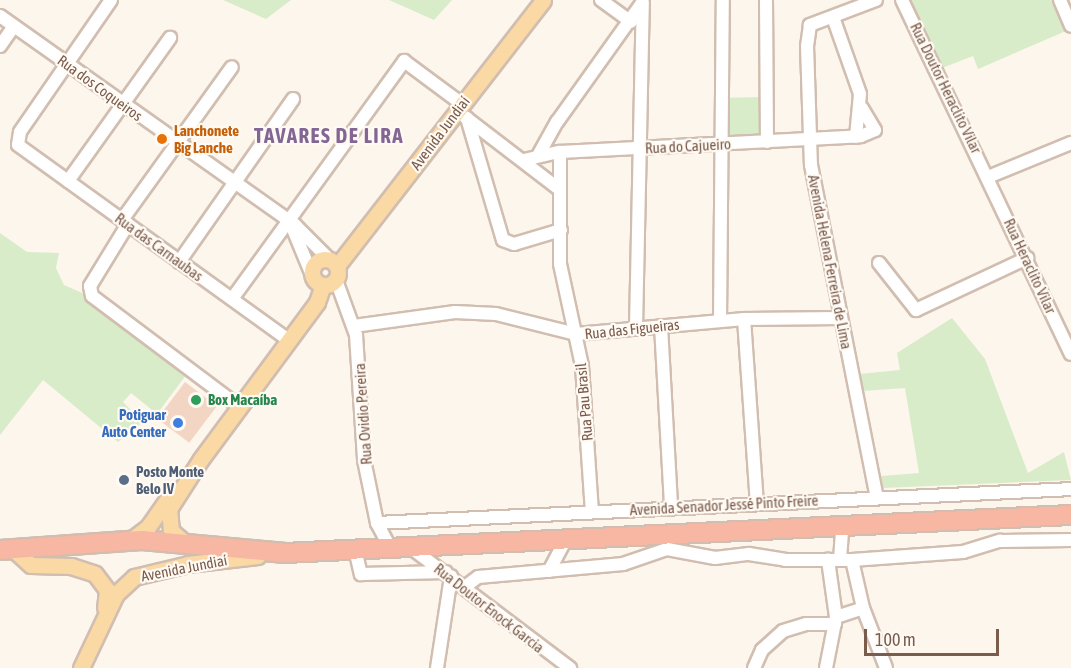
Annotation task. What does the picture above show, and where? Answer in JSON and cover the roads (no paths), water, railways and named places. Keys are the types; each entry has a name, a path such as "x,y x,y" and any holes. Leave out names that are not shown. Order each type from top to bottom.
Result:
{"highway":[{"path":"6,550 131,540 285,553 565,541 667,543 842,528 1071,515"}],"main road":[{"name":"Avenida Jundiaí","path":"131,540 188,477 241,408 317,302 327,273 462,111 543,0"},
{"name":"Avenida Jundiaí","path":"185,543 171,531 167,516 188,477"},
{"name":"Avenida Jundiaí","path":"6,550 32,565 71,566 95,574 107,590 103,617"},
{"name":"Avenida Jundiaí","path":"81,668 103,617 120,587 146,572 285,553"}],"street":[{"path":"68,64 111,0"},
{"path":"601,0 631,22"},
{"path":"720,321 723,0"},
{"path":"766,0 767,142"},
{"path":"854,137 862,108 857,82 834,20 876,0"},
{"name":"Rua Doutor Heraclito Vilar","path":"902,0 988,177"},
{"path":"1060,0 1071,26"},
{"path":"539,154 557,122 644,1"},
{"path":"636,328 644,1"},
{"name":"Rua dos Coqueiros","path":"0,16 289,221 327,273"},
{"name":"Avenida Helena Ferreira de Lima","path":"834,20 810,26 812,174 877,498"},
{"path":"0,46 14,26"},
{"path":"68,182 170,38"},
{"path":"232,299 404,61 559,189"},
{"name":"Rua das Carnaubas","path":"68,64 18,136 18,146 290,341"},
{"path":"232,67 177,143 125,222 90,286 92,296 241,408"},
{"path":"179,262 293,99"},
{"name":"Rua do Cajueiro","path":"524,160 539,154 560,152 854,137 874,130 862,108"},
{"path":"462,111 503,240 514,244 561,230"},
{"path":"988,177 1071,143"},
{"name":"Rua Pau Brasil","path":"560,152 560,264 576,334 592,511"},
{"name":"Rua Heraclito Vilar","path":"988,177 1071,354"},
{"path":"289,221 327,273"},
{"path":"879,263 916,310 1027,258"},
{"name":"Rua Ovidio Pereira","path":"327,273 354,326 364,460 377,523 390,548"},
{"name":"Rua das Figueiras","path":"354,326 434,313 475,312 576,334 744,319 841,318"},
{"path":"744,319 757,503"},
{"path":"662,326 671,507"},
{"name":"Avenida Senador Jessé Pinto Freire","path":"377,523 1071,489"},
{"path":"1023,517 1023,540"},
{"path":"826,668 835,620 842,528"},
{"path":"466,586 478,577 623,564 667,543 715,558 749,554 840,560 963,552 992,542 1071,540"},
{"path":"549,571 565,541"},
{"name":"Rua Doutor Enock Garcia","path":"410,547 466,586 570,668"},
{"path":"355,549 361,574 448,574 437,668"},
{"path":"840,560 863,608 886,668"},
{"path":"754,668 762,650 783,632 806,624 835,620 863,608"}],"place":[{"name":"Lanchonete Big Lanche","path":"162,139"},
{"name":"Box Macaíba","path":"196,400"},
{"name":"Potiguar Auto Center","path":"178,423"},
{"name":"Posto Monte Belo IV","path":"124,480"}],"district":[{"name":"TAVARES DE LIRA","path":"329,135"}]}
